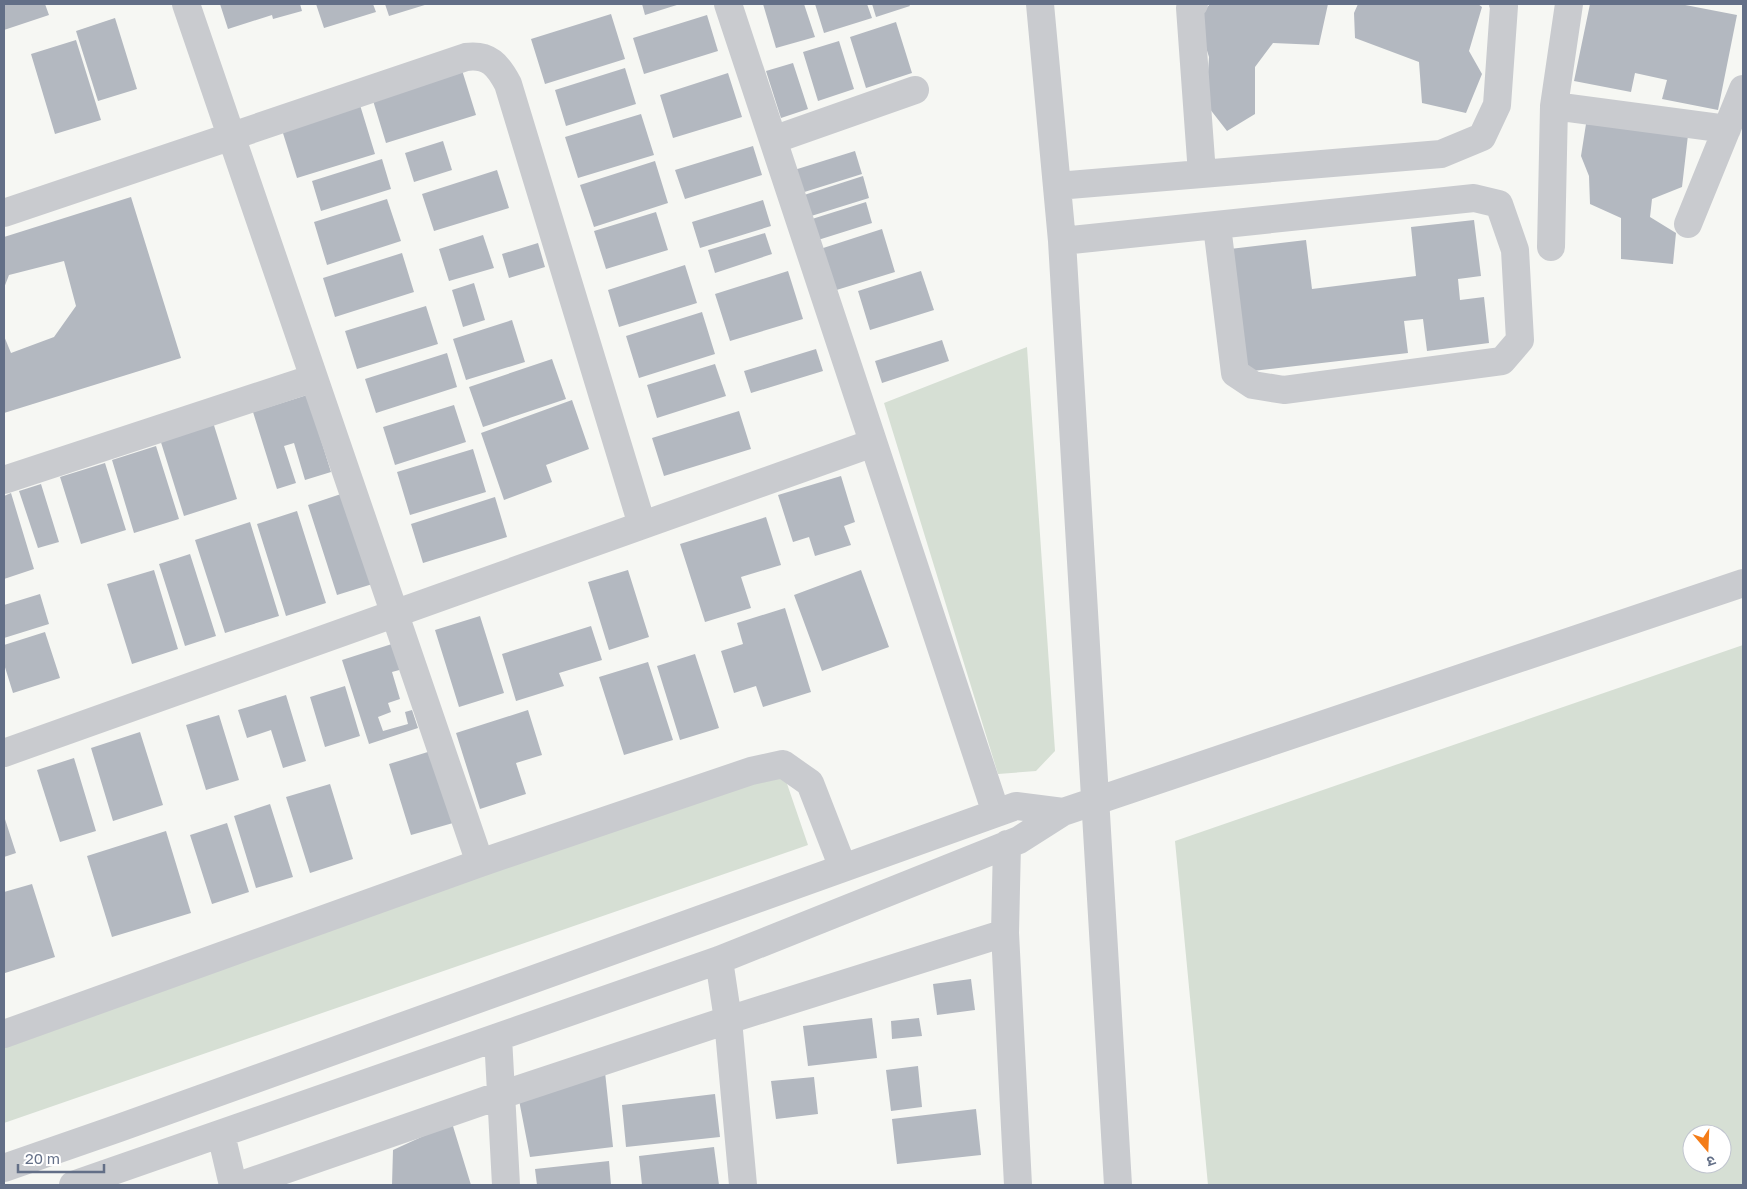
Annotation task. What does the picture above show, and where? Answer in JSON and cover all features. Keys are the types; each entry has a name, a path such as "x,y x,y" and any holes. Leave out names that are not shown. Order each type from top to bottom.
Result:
{"street":[{"path":"186,4 480,863"},
{"path":"728,4 996,813"},
{"path":"1040,4 1062,241 1118,1185"},
{"path":"1194,4 1190,8 1202,174"},
{"path":"1057,186 1441,154 1482,137 1497,105 1503,4"},
{"path":"1551,247 1554,106 1569,4"},
{"path":"4,213 466,57 476,56 492,61 508,84 642,525"},
{"path":"1688,224 1743,89"},
{"path":"773,140 915,90"},
{"path":"1554,106 1727,129"},
{"path":"1062,241 1474,198 1499,204 1515,250 1520,340 1502,361 1284,390 1253,385 1235,373 1217,226"},
{"path":"4,480 314,378"},
{"path":"4,753 873,443"},
{"path":"74,1185 719,960 1019,840 1063,812 1743,583"},
{"path":"4,1034 480,863 751,771 784,764 810,783 843,868"},
{"path":"4,1168 1016,806 1063,812"},
{"path":"1007,844 1005,933 1018,1185"},
{"path":"240,1185 501,1095 728,1020 1005,933"},
{"path":"719,960 728,1020 743,1185"},
{"path":"498,1037 506,1185"},
{"path":"221,1134 233,1185"}],"shaded area":[{"path":"1027,347 1055,751 1036,771 998,774 884,403"},
{"path":"1743,645 1743,1185 1208,1185 1175,841"},
{"path":"783,772 808,845 4,1123 4,1042"}],"building":[{"path":"4,4 45,4 49,15 4,30"},
{"path":"220,4 300,4 302,11 273,19 272,15 228,29"},
{"path":"316,4 373,4 376,12 324,28"},
{"path":"385,4 428,4 389,16"},
{"path":"642,4 680,4 645,15"},
{"path":"763,4 804,4 815,37 776,48"},
{"path":"815,4 867,4 872,18 824,33"},
{"path":"872,4 909,4 910,6 876,17"},
{"path":"1210,4 1328,4 1319,45 1273,43 1255,67 1255,114 1227,131 1206,104 1209,57 1197,19"},
{"path":"1358,4 1478,4 1482,7 1469,51 1482,74 1466,113 1422,103 1419,62 1355,38 1354,13"},
{"path":"1590,4 1680,4 1737,15 1718,110 1662,99 1667,80 1635,73 1631,92 1574,81"},
{"path":"611,14 625,59 545,84 531,39"},
{"path":"707,15 718,51 644,74 633,38"},
{"path":"115,18 137,89 98,101 76,31"},
{"path":"896,22 912,73 866,88 850,37"},
{"path":"76,40 101,120 55,134 31,54"},
{"path":"839,41 854,89 818,101 803,52"},
{"path":"793,63 808,109 781,118 766,71"},
{"path":"461,67 476,115 386,143 371,94"},
{"path":"625,68 636,104 566,126 555,90"},
{"path":"728,73 742,117 673,138 660,95"},
{"path":"360,105 375,154 297,178 282,130"},
{"path":"641,114 654,155 578,178 565,137"},
{"path":"1586,124 1688,135 1682,187 1652,199 1650,217 1676,233 1673,264 1621,259 1621,218 1590,204 1589,176 1581,156"},
{"path":"443,141 452,170 414,182 405,153"},
{"path":"753,146 762,175 685,199 675,170"},
{"path":"855,151 862,174 798,194 791,171"},
{"path":"382,159 391,189 321,211 312,181"},
{"path":"655,161 668,203 594,227 580,185"},
{"path":"497,170 509,208 434,231 422,194"},
{"path":"863,176 869,198 808,217 801,196"},
{"path":"131,197 181,358 4,413 4,336 11,353 54,337 76,306 64,261 9,275 4,288 4,237"},
{"path":"387,199 401,241 327,265 314,222"},
{"path":"763,200 771,226 700,248 692,222"},
{"path":"866,202 872,223 818,240 812,219"},
{"path":"656,212 668,250 606,269 594,231"},
{"path":"1474,220 1481,276 1458,279 1460,300 1484,297 1489,343 1427,351 1423,319 1404,321 1408,353 1244,372 1230,249 1306,240 1312,289 1416,276 1411,227"},
{"path":"882,229 895,272 830,292 817,250"},
{"path":"765,233 772,254 715,273 708,250"},
{"path":"483,235 494,268 449,281 439,249"},
{"path":"538,243 545,267 509,278 502,254"},
{"path":"402,253 414,292 335,317 323,278"},
{"path":"685,265 697,303 619,327 608,290"},
{"path":"788,271 803,319 730,341 715,294"},
{"path":"921,271 934,310 870,330 858,291"},
{"path":"474,283 485,320 463,327 452,290"},
{"path":"426,306 438,344 357,369 345,331"},
{"path":"702,312 715,354 639,378 626,336"},
{"path":"512,320 525,362 466,380 453,339"},
{"path":"942,340 949,361 882,383 875,361"},
{"path":"816,349 823,371 751,393 744,371"},
{"path":"447,353 457,387 376,413 365,379"},
{"path":"552,359 566,399 483,427 469,387"},
{"path":"715,364 726,396 657,418 647,385"},
{"path":"307,395 331,472 305,480 294,443 284,446 296,483 277,489 253,412"},
{"path":"572,400 589,449 546,465 552,482 504,500 481,433"},
{"path":"454,405 466,442 395,465 383,427"},
{"path":"739,411 751,449 664,476 652,438"},
{"path":"212,419 237,499 184,516 159,436"},
{"path":"156,446 179,519 134,533 112,460"},
{"path":"473,449 486,492 410,515 397,472"},
{"path":"105,463 126,530 81,544 60,477"},
{"path":"841,476 855,522 844,526 851,545 815,556 809,537 793,542 778,495"},
{"path":"41,484 59,542 38,548 19,491"},
{"path":"350,491 379,582 337,595 308,505"},
{"path":"11,493 34,569 4,579 4,496"},
{"path":"495,497 507,537 423,563 411,524"},
{"path":"297,511 326,603 286,616 257,524"},
{"path":"766,517 781,565 741,577 751,608 705,622 680,544"},
{"path":"250,522 279,616 225,633 195,540"},
{"path":"190,554 216,636 185,646 159,564"},
{"path":"154,570 178,649 132,664 107,584"},
{"path":"628,570 649,637 609,650 588,582"},
{"path":"861,570 889,647 822,671 794,595"},
{"path":"40,594 49,624 4,638 4,605"},
{"path":"785,608 811,692 763,707 756,686 734,693 721,651 743,644 737,623"},
{"path":"480,616 504,693 459,707 435,630"},
{"path":"591,626 602,660 559,673 564,686 516,701 502,654"},
{"path":"45,632 60,678 13,693 4,664 4,645"},
{"path":"395,643 403,669 392,672 400,699 388,703 391,712 378,717 383,731 408,724 405,712 412,710 418,728 369,744 342,660"},
{"path":"695,654 719,728 680,740 657,666"},
{"path":"648,662 673,740 624,755 599,677"},
{"path":"345,686 360,736 325,747 310,697"},
{"path":"286,695 306,761 283,768 271,730 247,738 238,710"},
{"path":"528,710 542,755 516,763 526,794 480,809 456,733"},
{"path":"219,715 239,780 206,790 186,725"},
{"path":"140,732 163,805 113,821 91,748"},
{"path":"431,751 453,823 411,835 389,764"},
{"path":"74,758 96,831 60,842 37,770"},
{"path":"330,784 353,859 310,873 286,797"},
{"path":"270,804 293,877 256,888 234,816"},
{"path":"4,816 16,853 4,857"},
{"path":"227,823 249,892 212,904 190,835"},
{"path":"166,831 191,913 112,937 87,856"},
{"path":"32,884 55,957 5,973 4,892"},
{"path":"971,979 975,1010 937,1015 933,984"},
{"path":"872,1018 877,1058 808,1066 803,1026"},
{"path":"919,1018 922,1036 892,1039 891,1021"},
{"path":"918,1066 922,1107 891,1111 886,1070"},
{"path":"605,1072 613,1147 530,1157 518,1095"},
{"path":"814,1077 818,1114 776,1119 771,1081"},
{"path":"715,1094 720,1137 626,1147 622,1105"},
{"path":"976,1109 981,1155 897,1164 892,1119"},
{"path":"452,1123 471,1185 392,1185 393,1150"},
{"path":"714,1147 719,1185 642,1185 639,1156"},
{"path":"609,1161 611,1185 537,1185 535,1169"}]}
